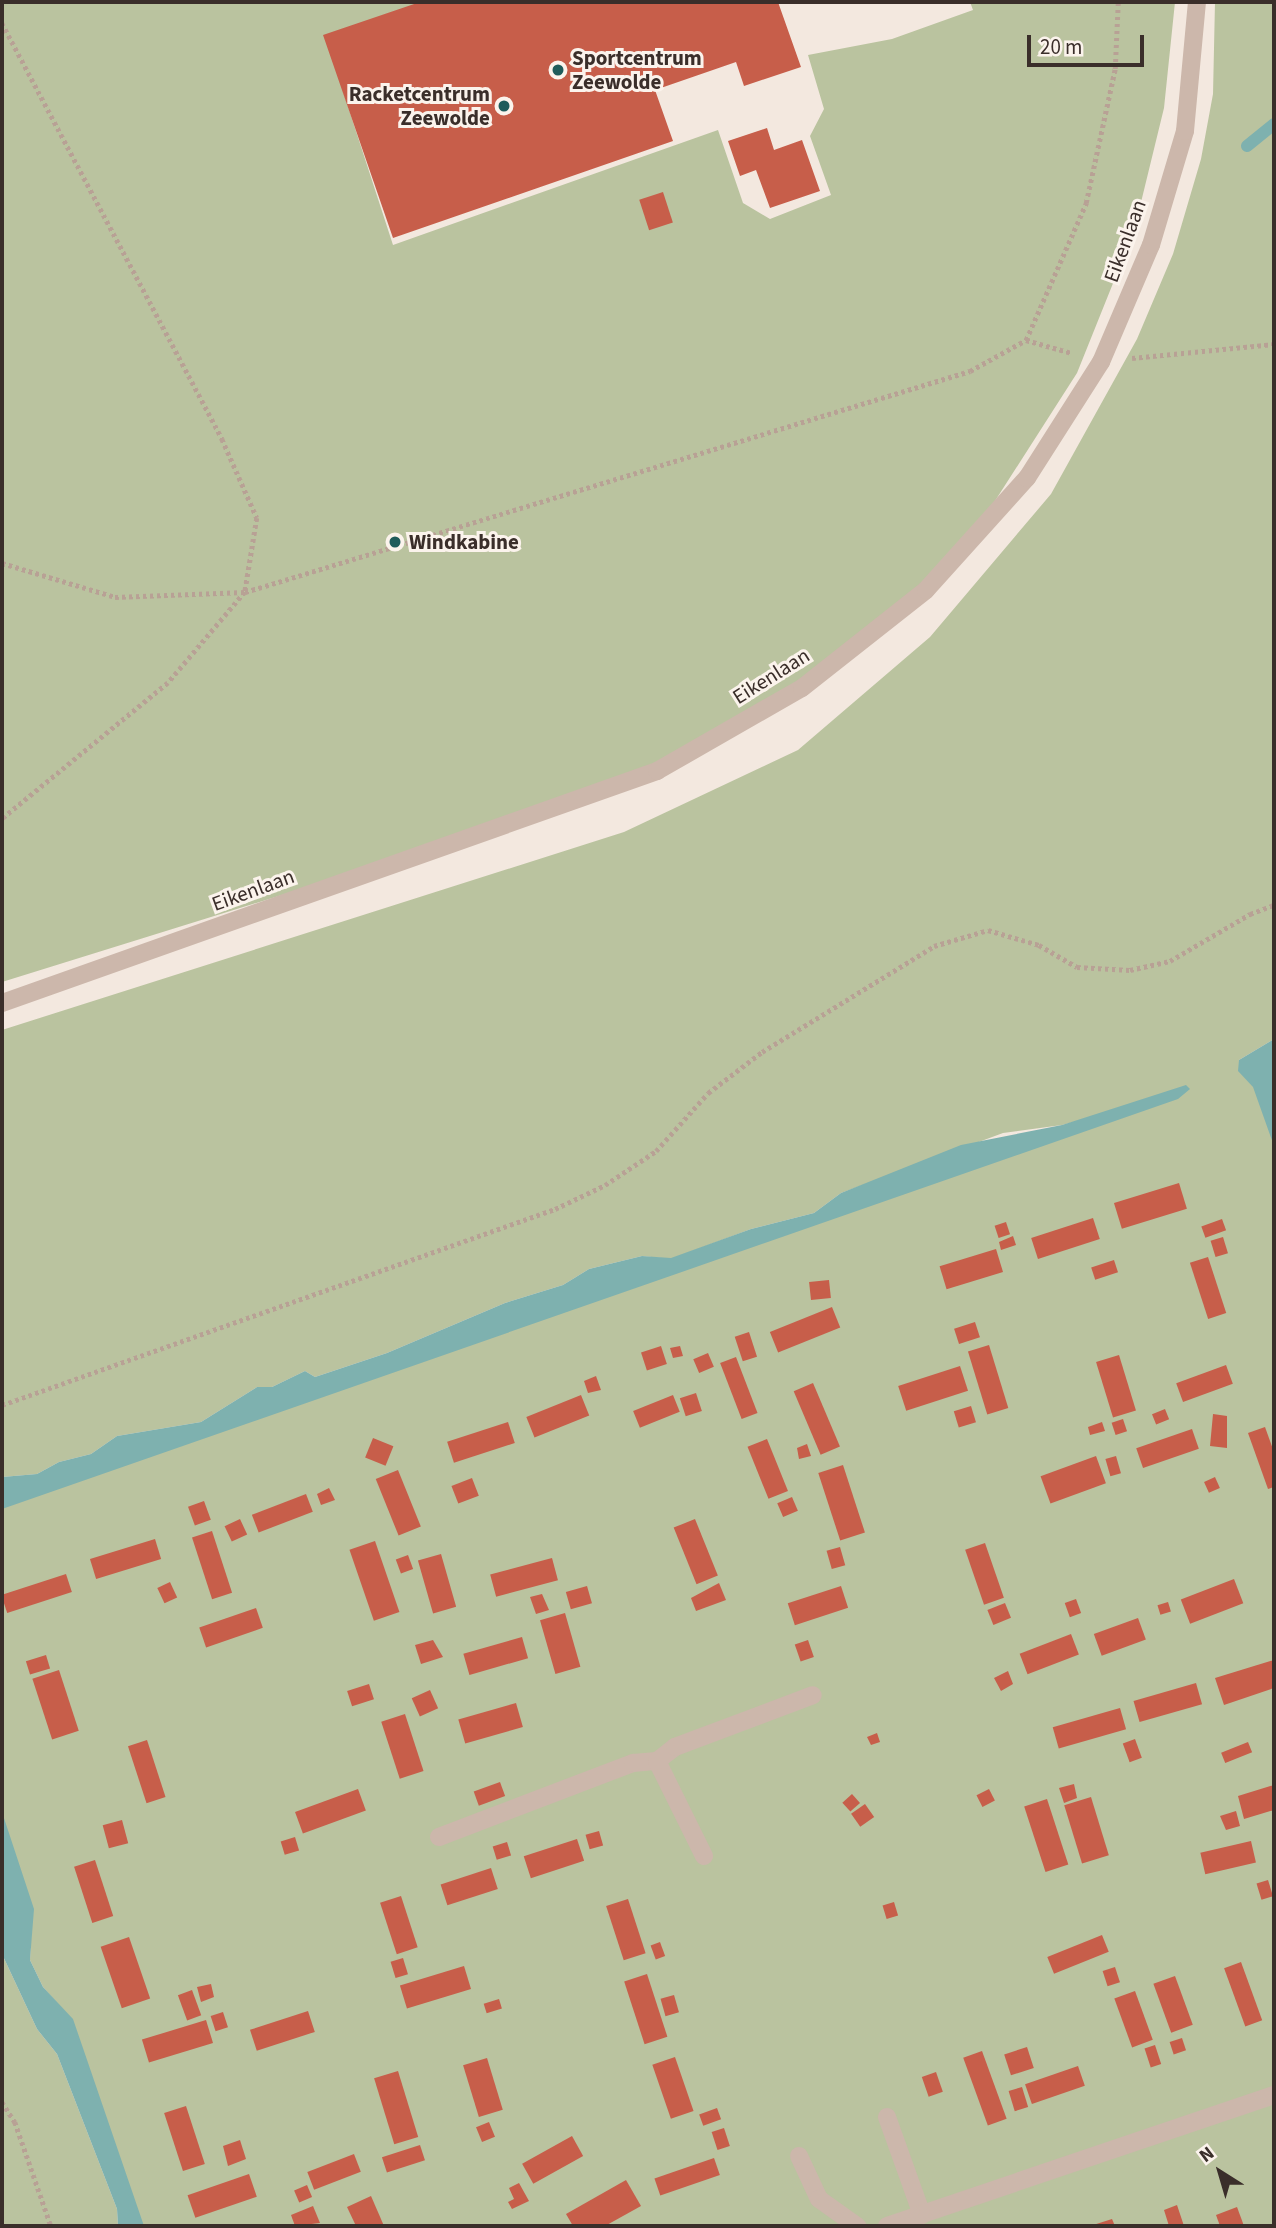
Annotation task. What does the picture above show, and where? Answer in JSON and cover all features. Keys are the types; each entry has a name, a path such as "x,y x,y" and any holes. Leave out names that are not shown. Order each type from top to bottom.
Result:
{"street":[{"name":"Eikenlaan","path":"2,1003 657,771 802,688 926,590 1027,478 1101,362 1151,245 1185,131 1197,2"},
{"path":"439,1837 633,1763 657,1761 675,1747 813,1695"},
{"path":"657,1761 704,1856"},
{"path":"887,2226 1274,2095"},
{"path":"887,2117 922,2215"},
{"path":"800,2156 819,2199 857,2226"}],"path":[{"path":"2,563 115,597 245,592 970,371 1026,340 1086,203 1115,69 1118,2"},
{"path":"2,23 222,439 257,518 245,592 168,683 2,819"},
{"path":"1026,340 1101,362 1274,344"},
{"path":"2,1405 532,1217 592,1191 656,1151 708,1093 762,1052 933,946 988,930 1039,945 1077,967 1130,970 1170,961 1250,914 1274,905"},
{"path":"2,2102 20,2134 51,2226"}],"green space":[{"path":"2,2 437,2 327,42 393,245 718,130 743,203 770,219 831,195 810,136 824,109 808,55 892,39 973,10 970,2 1175,2 1164,108 1134,231 1077,373 968,543 885,625 725,737 404,857 2,982"},
{"path":"1215,2 1274,2 1274,1039 1239,1060 1274,1058 1274,2226 138,2226 64,2011 43,1987 30,1960 32,1919 2,1831 2,1497 1108,1113 1062,1125 1003,1133 841,1193 814,1213 751,1229 671,1259 642,1256 589,1269 563,1285 505,1303 387,1353 315,1377 305,1371 272,1387 257,1387 201,1422 117,1436 91,1454 59,1462 37,1474 2,1477 2,1030 624,832 798,750 930,637 1051,494 1137,339 1173,254 1201,159 1213,94"},
{"path":"2,1954 37,2029 57,2054 117,2209 118,2226 2,2226"}],"water":[{"path":"1274,1039 1274,1146 1253,1087 1238,1071 1239,1060"},
{"path":"1186,1085 1190,1089 1178,1099 2,1509 2,1477 37,1474 59,1462 91,1454 117,1436 201,1422 257,1387 272,1387 305,1371 315,1377 387,1353 505,1303 563,1285 589,1269 642,1256 671,1258 751,1229 814,1213 841,1193 961,1145 1062,1125"},
{"path":"2,1812 34,1909 30,1960 43,1987 73,2019 144,2226 118,2226 117,2209 57,2054 37,2029 2,1954"}],"building":[{"name":"Racketcentrum Zeewolde","path":"420,2 778,2 801,67 744,86 736,62 655,90 673,141 393,238 323,35"},
{"path":"767,128 774,150 802,140 820,191 770,208 756,170 740,176 728,141"},
{"path":"663,192 673,222 649,230 639,200"},
{"path":"1179,1183 1187,1209 1122,1229 1114,1203"},
{"path":"1093,1218 1100,1239 1038,1259 1031,1238"},
{"path":"1222,1219 1226,1230 1205,1238 1201,1227"},
{"path":"1006,1222 1010,1234 999,1238 995,1226"},
{"path":"1013,1236 1016,1245 1001,1250 999,1242"},
{"path":"1223,1237 1228,1253 1216,1257 1211,1241"},
{"path":"996,1249 1003,1272 947,1289 940,1266"},
{"path":"1208,1257 1226,1313 1208,1319 1190,1263"},
{"path":"1114,1260 1118,1272 1095,1280 1091,1267"},
{"path":"829,1280 831,1298 811,1300 809,1282"},
{"path":"832,1307 840,1327 778,1352 770,1332"},
{"path":"975,1322 980,1337 959,1344 954,1329"},
{"path":"749,1332 757,1357 743,1361 735,1337"},
{"path":"989,1345 1008,1408 987,1415 968,1351"},
{"path":"661,1346 667,1364 647,1371 641,1352"},
{"path":"680,1346 683,1356 673,1358 670,1348"},
{"path":"708,1353 714,1367 699,1373 693,1359"},
{"path":"1119,1355 1136,1410 1113,1417 1096,1362"},
{"path":"736,1357 758,1413 742,1419 720,1363"},
{"path":"1226,1365 1233,1384 1183,1402 1176,1383"},
{"path":"960,1366 968,1391 906,1411 898,1386"},
{"path":"596,1376 601,1390 588,1393 584,1381"},
{"path":"813,1383 840,1447 821,1455 794,1391"},
{"path":"696,1393 702,1411 686,1416 680,1398"},
{"path":"581,1395 589,1415 535,1437 526,1417"},
{"path":"673,1395 680,1412 640,1428 633,1411"},
{"path":"971,1406 976,1422 959,1428 954,1411"},
{"path":"1165,1409 1169,1419 1156,1424 1152,1414"},
{"path":"1213,1414 1227,1416 1227,1448 1210,1446"},
{"path":"1123,1419 1127,1431 1116,1435 1112,1423"},
{"path":"508,1422 515,1443 454,1463 447,1442"},
{"path":"1102,1422 1105,1431 1090,1435 1088,1427"},
{"path":"1265,1427 1274,1452 1274,1487 1268,1489 1248,1433"},
{"path":"1192,1429 1199,1449 1143,1468 1136,1448"},
{"path":"373,1438 393,1446 386,1466 365,1457"},
{"path":"767,1439 788,1491 769,1499 748,1447"},
{"path":"807,1444 811,1456 799,1459 797,1448"},
{"path":"1096,1456 1106,1483 1050,1503 1041,1476"},
{"path":"1116,1456 1121,1473 1110,1476 1105,1459"},
{"path":"843,1465 865,1533 840,1541 818,1473"},
{"path":"398,1470 421,1527 399,1536 376,1479"},
{"path":"1215,1477 1220,1488 1209,1493 1204,1482"},
{"path":"472,1478 479,1496 458,1504 451,1486"},
{"path":"329,1488 335,1500 321,1505 317,1494"},
{"path":"306,1494 313,1512 259,1533 252,1515"},
{"path":"792,1497 798,1511 783,1517 777,1503"},
{"path":"204,1501 211,1520 195,1526 188,1507"},
{"path":"240,1519 247,1534 232,1542 225,1526"},
{"path":"695,1519 718,1576 697,1584 674,1528"},
{"path":"212,1531 232,1593 212,1599 192,1537"},
{"path":"155,1539 161,1559 96,1579 90,1559"},
{"path":"375,1541 399,1612 374,1621 349,1550"},
{"path":"985,1543 1004,1598 984,1605 965,1550"},
{"path":"840,1547 845,1565 832,1569 827,1551"},
{"path":"441,1554 456,1607 433,1613 418,1561"},
{"path":"408,1555 413,1569 401,1574 396,1559"},
{"path":"552,1558 558,1580 496,1597 490,1575"},
{"path":"66,1574 72,1592 7,1613 2,1595"},
{"path":"1234,1579 1243,1603 1190,1624 1181,1599"},
{"path":"170,1582 177,1597 164,1603 157,1588"},
{"path":"719,1583 726,1600 696,1611 691,1598"},
{"path":"587,1586 592,1603 571,1609 566,1592"},
{"path":"841,1586 848,1608 795,1625 788,1603"},
{"path":"542,1594 549,1610 536,1614 530,1597"},
{"path":"1076,1599 1081,1613 1070,1617 1065,1603"},
{"path":"1168,1602 1171,1612 1160,1615 1157,1605"},
{"path":"1005,1603 1011,1618 993,1625 987,1610"},
{"path":"256,1608 263,1628 206,1647 199,1628"},
{"path":"565,1613 580,1667 555,1674 540,1620"},
{"path":"1138,1618 1146,1640 1102,1656 1094,1634"},
{"path":"1071,1634 1079,1655 1028,1674 1020,1654"},
{"path":"522,1637 528,1658 469,1675 463,1654"},
{"path":"433,1640 443,1657 421,1664 415,1645"},
{"path":"808,1640 814,1657 801,1662 795,1645"},
{"path":"46,1655 50,1668 30,1675 26,1661"},
{"path":"1274,1660 1274,1688 1224,1705 1215,1678"},
{"path":"59,1670 79,1731 52,1740 32,1679"},
{"path":"1008,1671 1013,1684 1001,1691 994,1678"},
{"path":"1196,1683 1202,1704 1140,1722 1134,1701"},
{"path":"369,1684 374,1699 352,1706 347,1691"},
{"path":"430,1690 438,1708 420,1716 412,1698"},
{"path":"516,1703 523,1727 465,1744 458,1720"},
{"path":"1120,1708 1126,1729 1059,1748 1053,1727"},
{"path":"405,1714 424,1771 400,1779 381,1722"},
{"path":"877,1733 880,1742 871,1745 867,1737"},
{"path":"1135,1739 1142,1758 1130,1762 1123,1743"},
{"path":"147,1740 166,1797 147,1803 128,1746"},
{"path":"1248,1742 1252,1752 1225,1763 1221,1753"},
{"path":"500,1782 505,1796 479,1806 474,1792"},
{"path":"1074,1784 1077,1798 1064,1803 1059,1788"},
{"path":"1274,1785 1274,1810 1244,1819 1238,1796"},
{"path":"358,1789 366,1811 303,1834 295,1812"},
{"path":"989,1789 995,1801 982,1807 977,1795"},
{"path":"852,1794 860,1803 850,1812 842,1803"},
{"path":"1091,1797 1109,1855 1082,1864 1064,1805"},
{"path":"1047,1799 1068,1865 1045,1872 1024,1806"},
{"path":"865,1804 874,1817 860,1827 851,1814"},
{"path":"1236,1811 1240,1826 1226,1830 1220,1816"},
{"path":"122,1820 128,1843 109,1848 103,1825"},
{"path":"599,1831 603,1845 590,1849 586,1835"},
{"path":"295,1837 299,1850 285,1855 281,1841"},
{"path":"577,1839 584,1861 531,1878 524,1856"},
{"path":"1251,1841 1256,1862 1205,1874 1200,1853"},
{"path":"507,1842 511,1855 497,1860 493,1846"},
{"path":"95,1860 113,1916 92,1923 74,1867"},
{"path":"491,1868 498,1889 447,1905 441,1884"},
{"path":"1268,1880 1273,1896 1261,1900 1257,1884"},
{"path":"401,1896 418,1947 397,1954 380,1903"},
{"path":"628,1899 646,1953 624,1960 606,1906"},
{"path":"894,1902 898,1915 887,1919 883,1906"},
{"path":"1102,1935 1109,1952 1054,1974 1047,1957"},
{"path":"129,1937 150,1998 122,2008 101,1947"},
{"path":"660,1942 665,1956 656,1960 651,1945"},
{"path":"403,1958 408,1974 396,1978 391,1962"},
{"path":"1241,1962 1262,2020 1245,2026 1224,1968"},
{"path":"464,1966 471,1989 407,2009 400,1986"},
{"path":"1115,1967 1120,1982 1108,1986 1103,1971"},
{"path":"647,1974 667,2037 645,2044 624,1981"},
{"path":"1175,1976 1193,2025 1171,2033 1153,1984"},
{"path":"211,1984 214,1997 201,2002 197,1987"},
{"path":"192,1990 201,2015 187,2021 178,1995"},
{"path":"1135,1991 1153,2040 1132,2047 1114,1999"},
{"path":"674,1995 679,2012 666,2016 661,1999"},
{"path":"499,1999 502,2009 487,2013 484,2004"},
{"path":"308,2011 315,2032 257,2051 250,2030"},
{"path":"223,2012 228,2027 216,2031 211,2016"},
{"path":"206,2020 213,2043 149,2063 142,2040"},
{"path":"1182,2038 1186,2050 1174,2054 1170,2042"},
{"path":"1155,2045 1161,2064 1151,2067 1145,2048"},
{"path":"1027,2047 1034,2068 1011,2075 1004,2054"},
{"path":"982,2051 1007,2119 988,2125 963,2058"},
{"path":"675,2057 694,2111 671,2119 652,2065"},
{"path":"487,2058 503,2110 479,2117 463,2065"},
{"path":"1078,2066 1085,2086 1032,2104 1025,2084"},
{"path":"398,2071 418,2137 394,2144 374,2078"},
{"path":"936,2072 943,2092 929,2097 922,2077"},
{"path":"1022,2087 1028,2107 1015,2111 1009,2091"},
{"path":"186,2106 205,2164 183,2171 164,2113"},
{"path":"717,2108 721,2119 703,2126 699,2114"},
{"path":"489,2122 495,2137 482,2142 476,2127"},
{"path":"724,2128 730,2146 718,2150 712,2132"},
{"path":"572,2136 583,2156 533,2184 522,2164"},
{"path":"240,2140 246,2159 228,2166 223,2146"},
{"path":"420,2145 425,2160 387,2173 382,2157"},
{"path":"354,2154 361,2172 314,2190 307,2172"},
{"path":"714,2158 720,2175 660,2196 654,2179"},
{"path":"249,2174 257,2197 195,2218 188,2195"},
{"path":"626,2180 641,2206 605,2226 573,2226 566,2214"},
{"path":"519,2183 529,2201 512,2209 508,2202 514,2199 509,2188"},
{"path":"307,2185 312,2197 299,2202 294,2190"},
{"path":"371,2196 384,2226 356,2226 347,2207"},
{"path":"1177,2205 1184,2226 1169,2226 1164,2210"},
{"path":"313,2206 320,2223 295,2226 291,2215"},
{"path":"1237,2207 1244,2226 1220,2226 1216,2215"},
{"path":"1112,2219 1115,2226 1090,2226"}],"waterway":[{"path":"1247,146 1274,124"}],"place":[{"name":"Sportcentrum Zeewolde","path":"558,70"},
{"name":"Racketcentrum Zeewolde","path":"504,106"},
{"name":"Windkabine","path":"395,542"}]}
